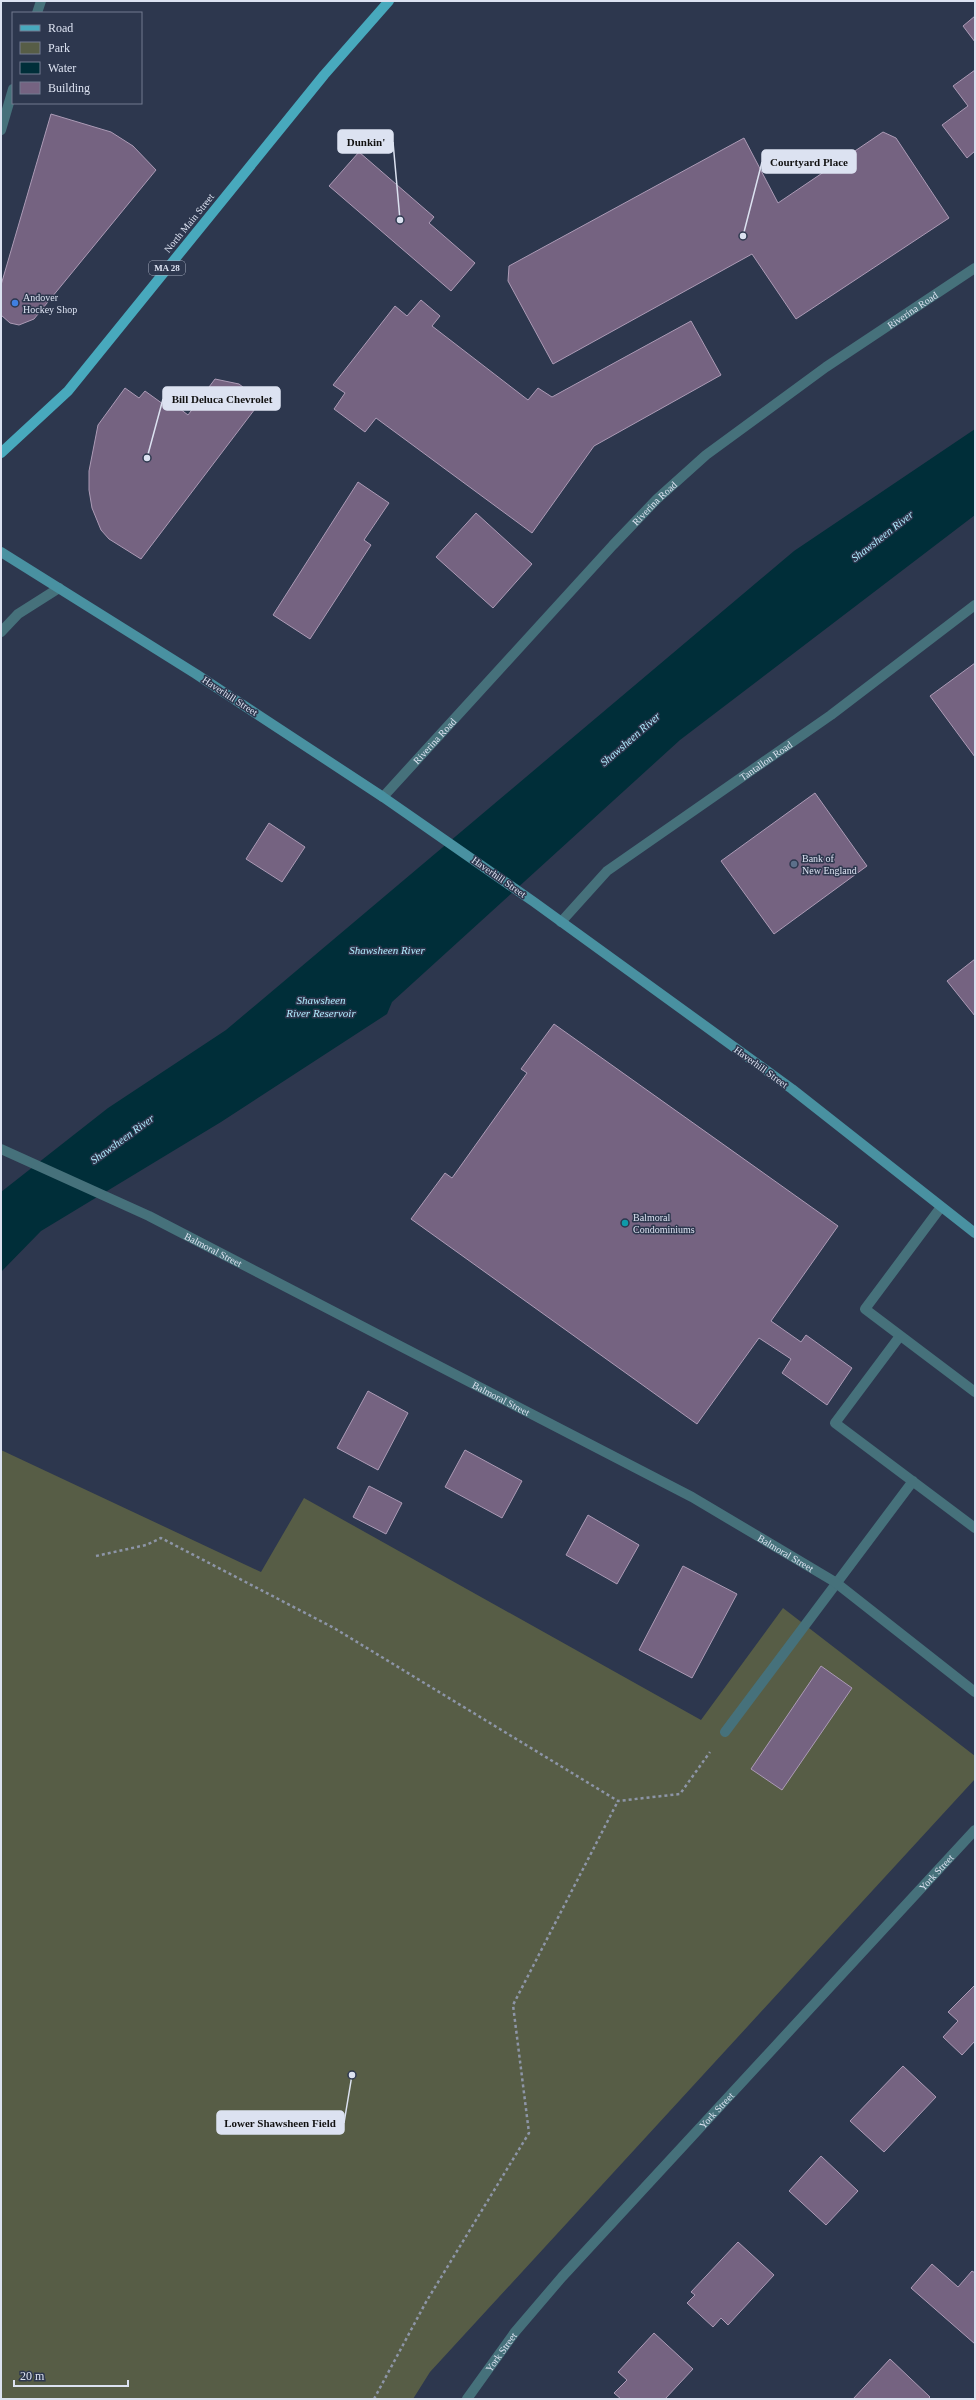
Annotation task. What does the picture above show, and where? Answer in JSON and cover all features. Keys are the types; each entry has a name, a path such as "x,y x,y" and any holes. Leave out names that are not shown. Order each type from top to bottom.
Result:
{"main road":[{"name":"North Main Street","path":"1,453 68,391 324,75 389,1"},
{"name":"Haverhill Street","path":"1,552 196,674 384,797 562,922 792,1089 975,1233"}],"street":[{"path":"37,12 41,1"},
{"path":"1,130 12,92"},
{"name":"Riverina Road","path":"384,797 613,545 657,499 706,455 826,366 975,268"},
{"path":"1,632 18,614 59,588"},
{"name":"Tantallon Road","path":"562,922 607,871 831,715 975,605"},
{"name":"Balmoral Street","path":"1,1149 149,1216 692,1497 835,1582 975,1692"},
{"path":"941,1207 864,1309 975,1392"},
{"path":"900,1336 835,1423 975,1528"},
{"path":"725,1732 835,1582 912,1481"},
{"name":"York Street","path":"467,2399 515,2332 562,2277 975,1830"}],"path":[{"path":"96,1556 146,1545 161,1538 334,1628 618,1801 680,1794 725,1732"},
{"path":"374,2399 426,2302 529,2133 513,2005 618,1801"}],"green space":[{"path":"1,1450 261,1572 304,1498 701,1720 783,1608 975,1756 975,1779 430,2372 413,2399 1,2399"}],"water":[{"name":"Shawsheen River","path":"975,429 975,515 680,740 392,1002 387,1014 221,1122 41,1231 1,1272 1,1192 108,1108 226,1030 794,551"}],"building":[{"path":"975,16 975,42 963,26"},
{"path":"975,70 975,151 967,158 942,125 968,106 953,86"},
{"path":"51,114 111,132 133,146 156,170 34,319 19,325 10,323 1,315 1,285"},
{"path":"883,132 896,138 949,218 796,319 752,254 553,364 508,281 509,266 744,138 778,203"},
{"path":"359,152 434,217 429,223 475,263 451,291 329,186"},
{"path":"421,300 440,316 432,326 528,400 538,388 552,397 691,321 721,375 594,446 532,533 376,418 365,432 334,409 345,393 333,385 395,306 407,316"},
{"path":"215,379 239,384 261,401 141,559 109,539 101,530 92,508 89,490 89,471 98,425 125,388 139,398 145,391 163,404 167,399 188,415"},
{"path":"358,482 389,503 364,540 371,545 310,639 273,615"},
{"path":"476,513 532,564 493,608 436,557"},
{"path":"975,663 975,757 930,696"},
{"path":"815,793 867,866 774,934 721,861"},
{"path":"269,823 305,847 282,882 246,859"},
{"path":"975,959 975,1016 947,981"},
{"name":"Balmoral Condominiums","path":"554,1024 838,1226 771,1321 801,1342 806,1335 852,1368 827,1405 782,1373 791,1359 759,1338 697,1424 411,1219 445,1173 452,1178 527,1073 521,1069"},
{"path":"368,1391 408,1413 378,1470 337,1448"},
{"path":"465,1450 522,1481 502,1518 445,1487"},
{"path":"369,1486 402,1503 386,1534 353,1517"},
{"path":"588,1515 639,1545 617,1584 566,1555"},
{"path":"683,1566 737,1594 692,1678 639,1650"},
{"path":"821,1666 852,1688 782,1790 751,1769"},
{"path":"975,1985 975,2041 962,2055 943,2037 958,2021 948,2012"},
{"path":"903,2066 936,2097 884,2152 850,2121"},
{"path":"821,2156 858,2191 826,2225 789,2191"},
{"path":"738,2242 774,2275 728,2325 721,2318 713,2327 687,2303 695,2295 691,2292"},
{"path":"932,2264 958,2287 972,2271 975,2273 975,2344 911,2288"},
{"path":"654,2333 693,2369 665,2399 621,2399 614,2393 627,2380 618,2372"},
{"path":"890,2359 930,2397 928,2399 853,2399"}],"place":[{"name":"Dunkin'","path":"400,220"},
{"name":"Courtyard Place","path":"743,236"},
{"name":"Andover Hockey Shop","path":"15,303"},
{"name":"Bill Deluca Chevrolet","path":"147,458"},
{"name":"Bank of New England","path":"794,864"},
{"name":"Balmoral Condominiums","path":"625,1223"},
{"name":"Lower Shawsheen Field","path":"352,2075"}],"water label":[{"name":"Shawsheen River Reservoir","path":"321,1006"}]}
